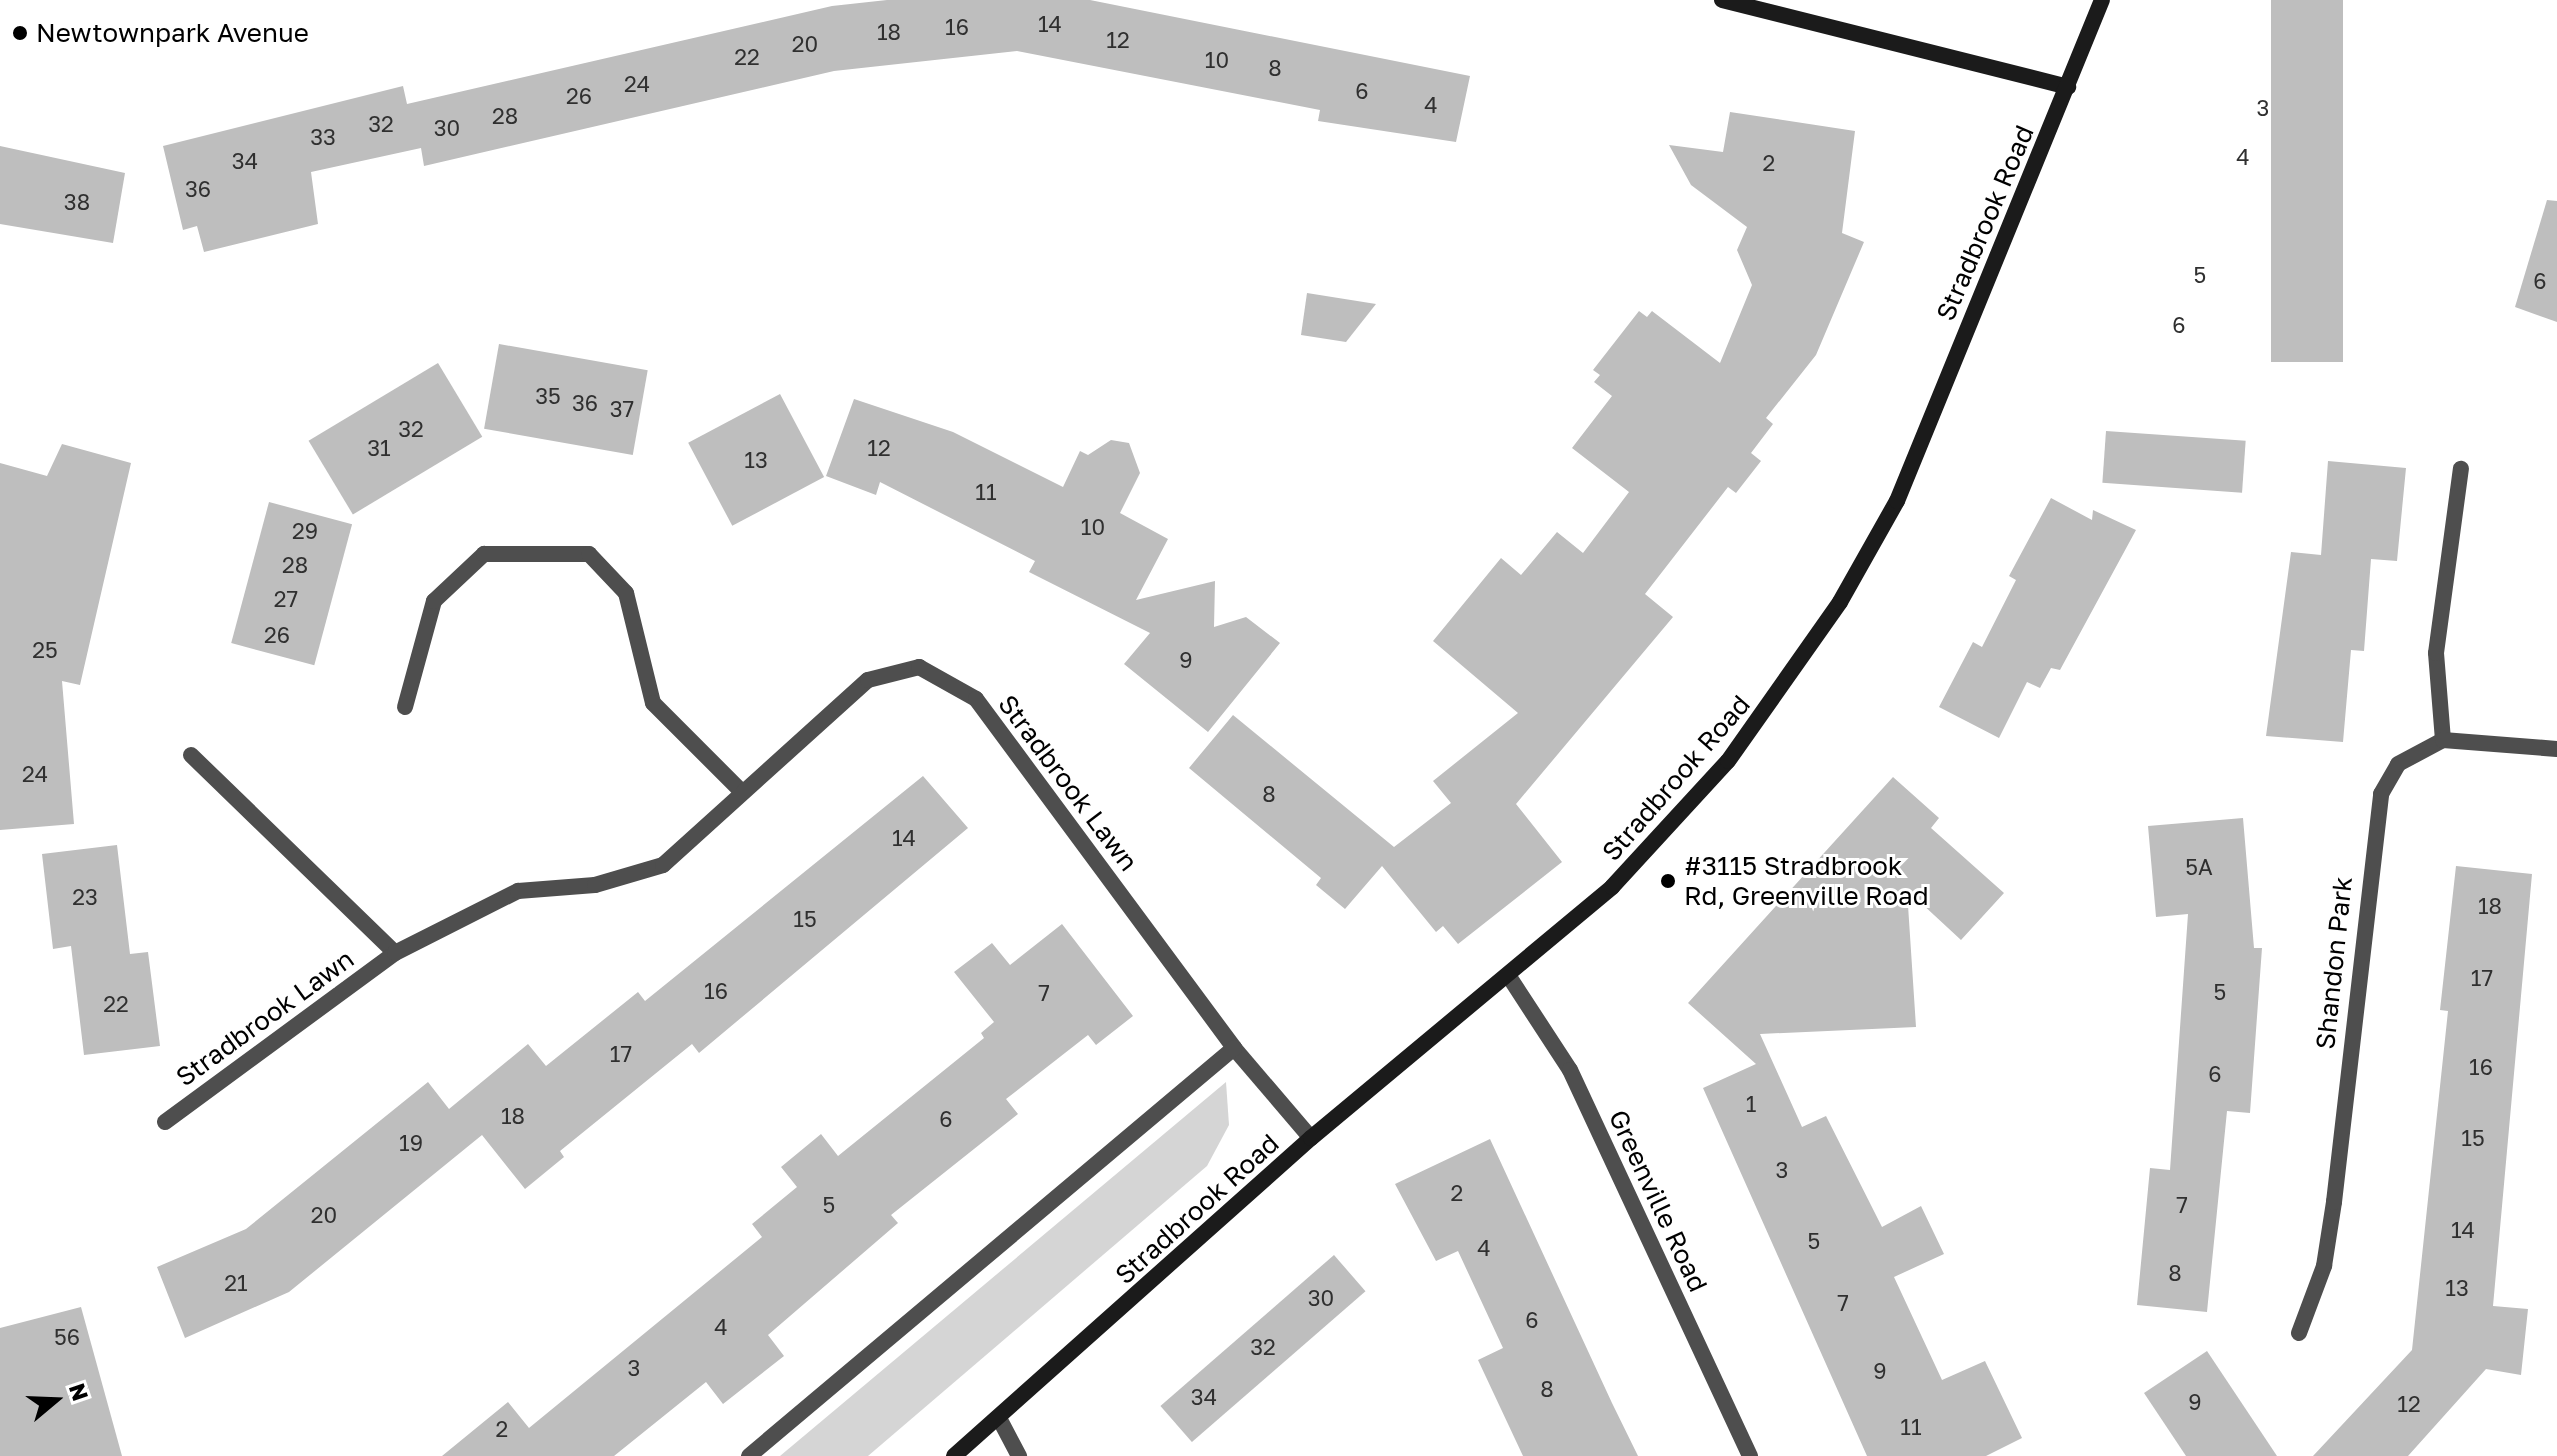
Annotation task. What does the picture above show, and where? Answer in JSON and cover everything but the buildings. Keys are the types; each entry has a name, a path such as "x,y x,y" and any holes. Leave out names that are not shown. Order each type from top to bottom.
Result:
{"main road":[{"path":"1722,0 2068,87"},
{"name":"Stradbrook Road","path":"954,1456 1000,1420 1311,1138 1508,975 1654,847 1780,694 1840,602 1897,501 2102,0"}],"street":[{"path":"2461,469 2436,653 2443,740 2557,749"},
{"path":"405,707 434,601 484,554 589,554 626,593 653,703 742,792"},
{"name":"Stradbrook Lawn","path":"165,1122 395,953 518,891 595,885 663,865 868,680 919,667 976,699 1234,1048 1311,1138"},
{"name":"Shandon Park","path":"2299,1333 2324,1266 2334,1202 2381,794 2398,764 2443,740"},
{"name":"Stradbrook Lawn","path":"191,755 395,953"},
{"name":"Greenville Road","path":"1508,975 1570,1070 1750,1456"},
{"path":"749,1456 1234,1048"},
{"path":"1000,1420 1019,1456"}],"shaded area":[{"path":"1226,1082 1229,1125 1207,1166 868,1456 780,1456"}],"place":[{"name":"Newtownpark Avenue","path":"20,33"},
{"name":"#3115 Stradbrook Rd, Greenville Road","path":"1668,881"}]}
